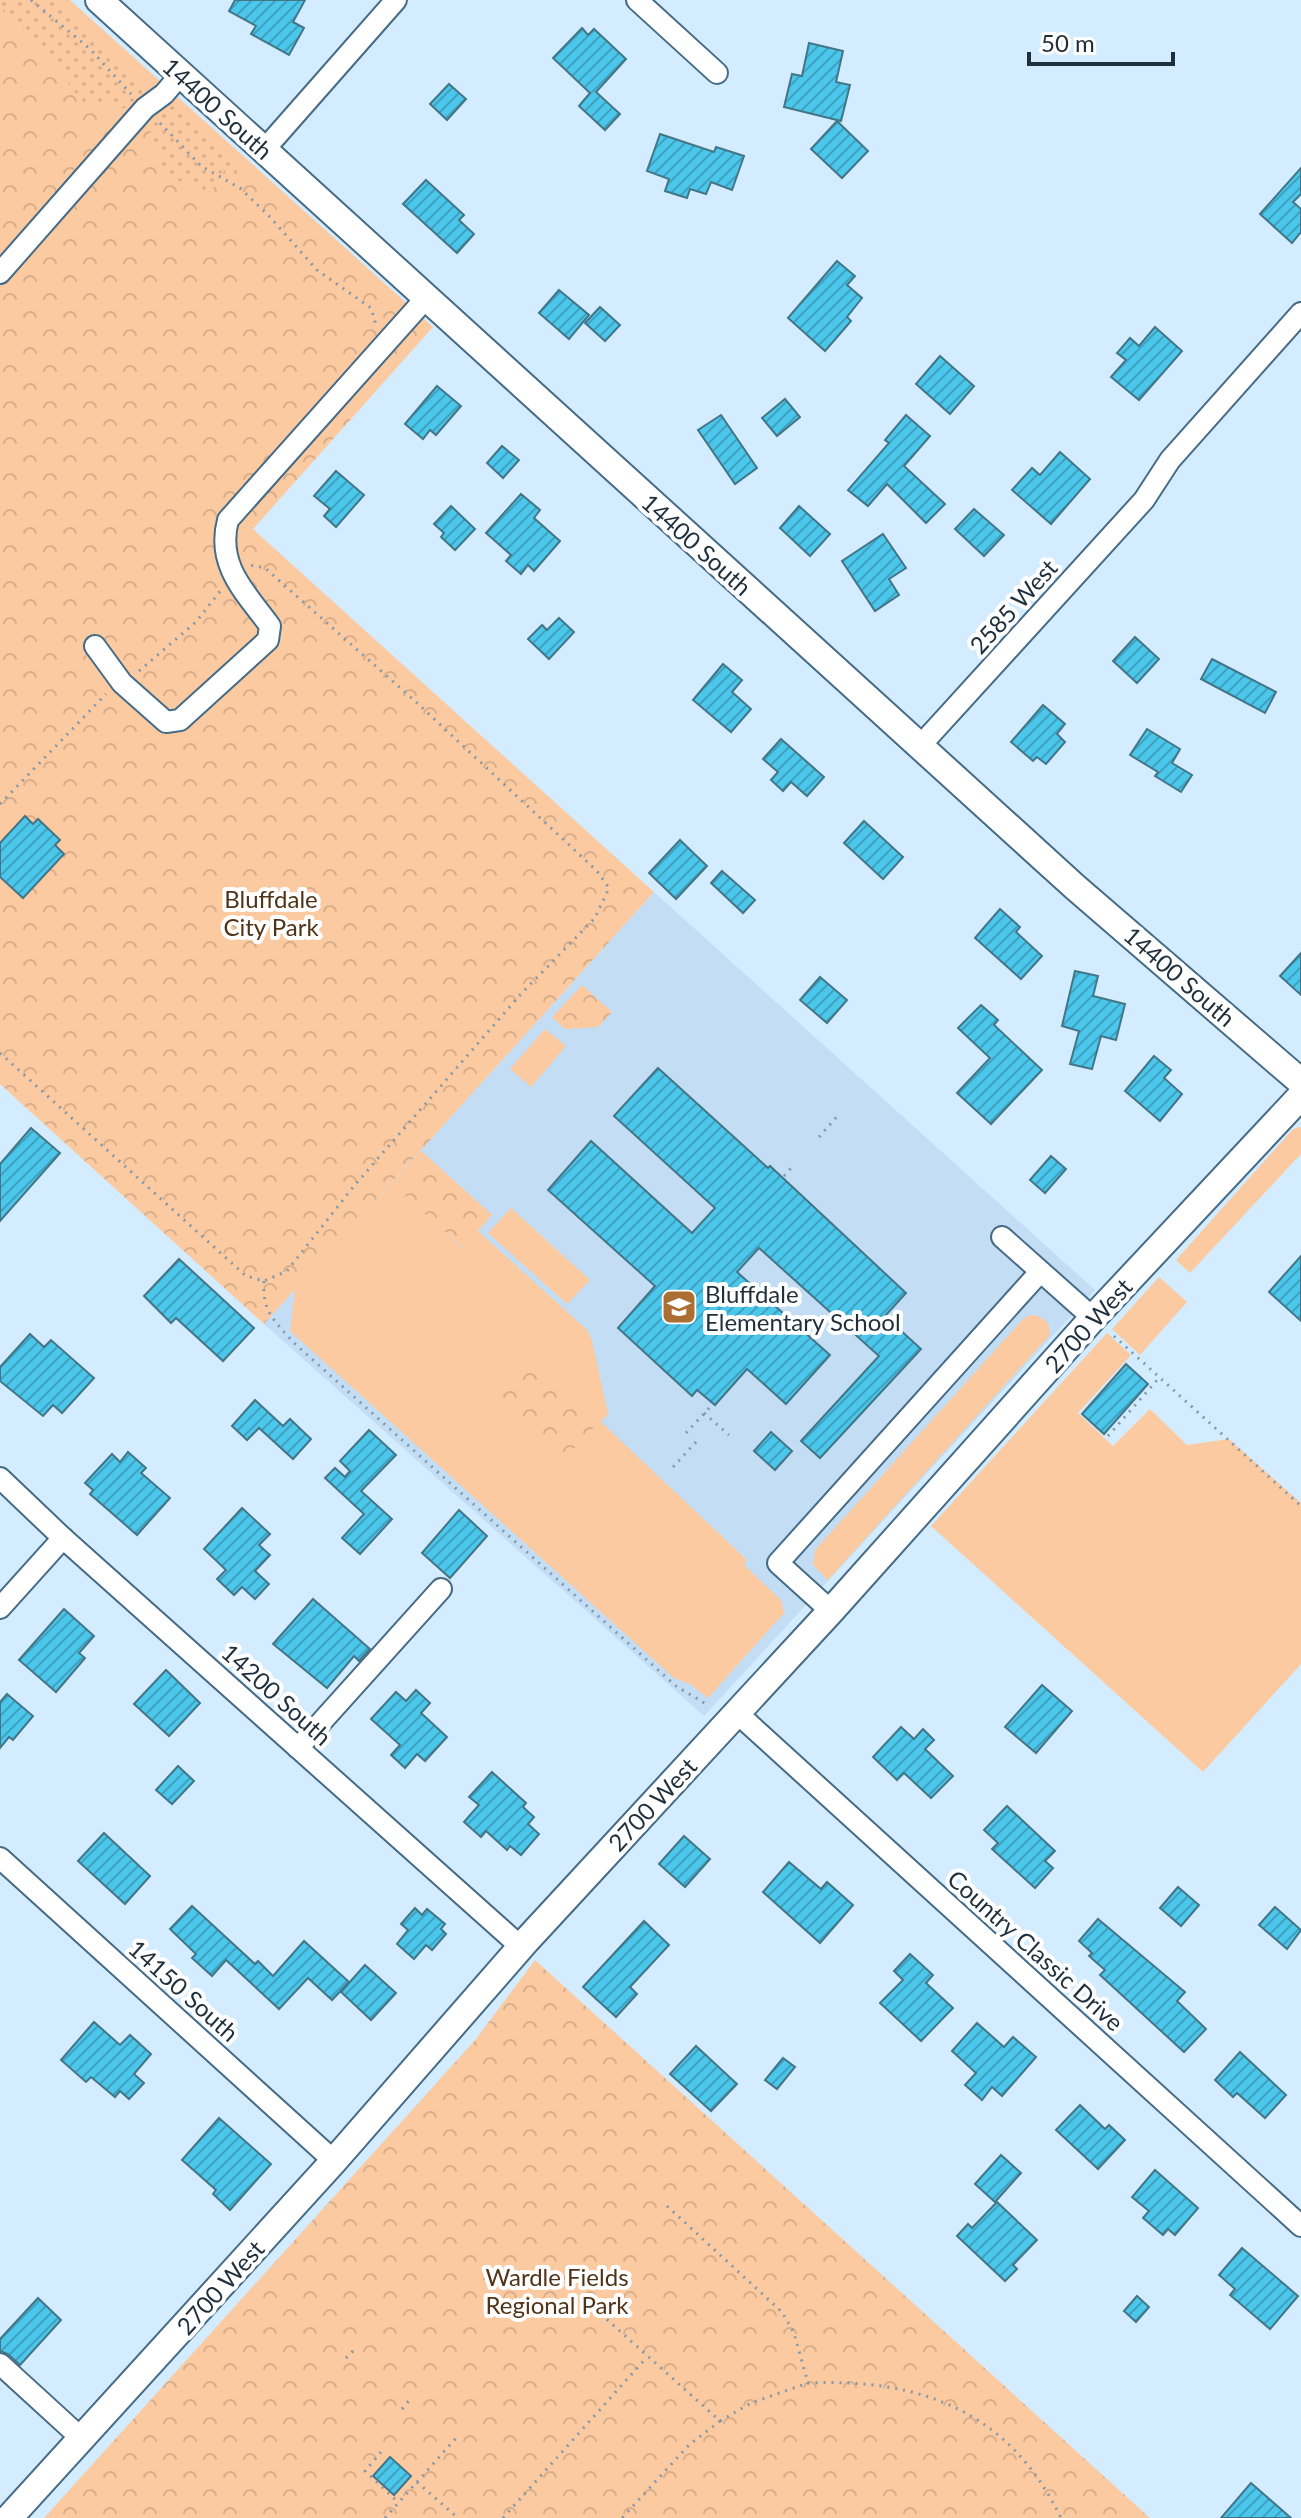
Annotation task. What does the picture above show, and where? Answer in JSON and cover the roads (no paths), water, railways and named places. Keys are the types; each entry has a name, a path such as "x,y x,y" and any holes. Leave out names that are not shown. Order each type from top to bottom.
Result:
{"main road":[{"name":"14400 South","path":"99,0 1075,887 1301,1082"},
{"name":"2700 West","path":"9,2518 334,2161 521,1947 831,1611 1093,1318 1301,1096"}],"street":[{"path":"264,150 396,0"},
{"path":"637,0 717,73"},
{"path":"0,273 136,118 164,94 181,74"},
{"path":"95,646 122,683 166,722 180,720 268,640 270,626 228,566 223,538 228,520 426,298"},
{"name":"2585 West","path":"920,746 1144,500 1170,460 1301,313"},
{"path":"1002,1237 1093,1318"},
{"path":"831,1611 778,1563 1040,1272"},
{"name":"14200 South","path":"0,1478 63,1538 521,1947"},
{"path":"0,1608 63,1538"},
{"path":"298,1748 441,1589"},
{"name":"Country Classic Drive","path":"737,1713 1301,2226"},
{"name":"14150 South","path":"0,1858 334,2161"},
{"path":"0,2364 81,2438"}],"place":[{"name":"Bluffdale Elementary School","path":"679,1307"}],"park label":[{"name":"Bluffdale City Park","path":"271,912"},
{"name":"Wardle Fields Regional Park","path":"557,2290"}]}
